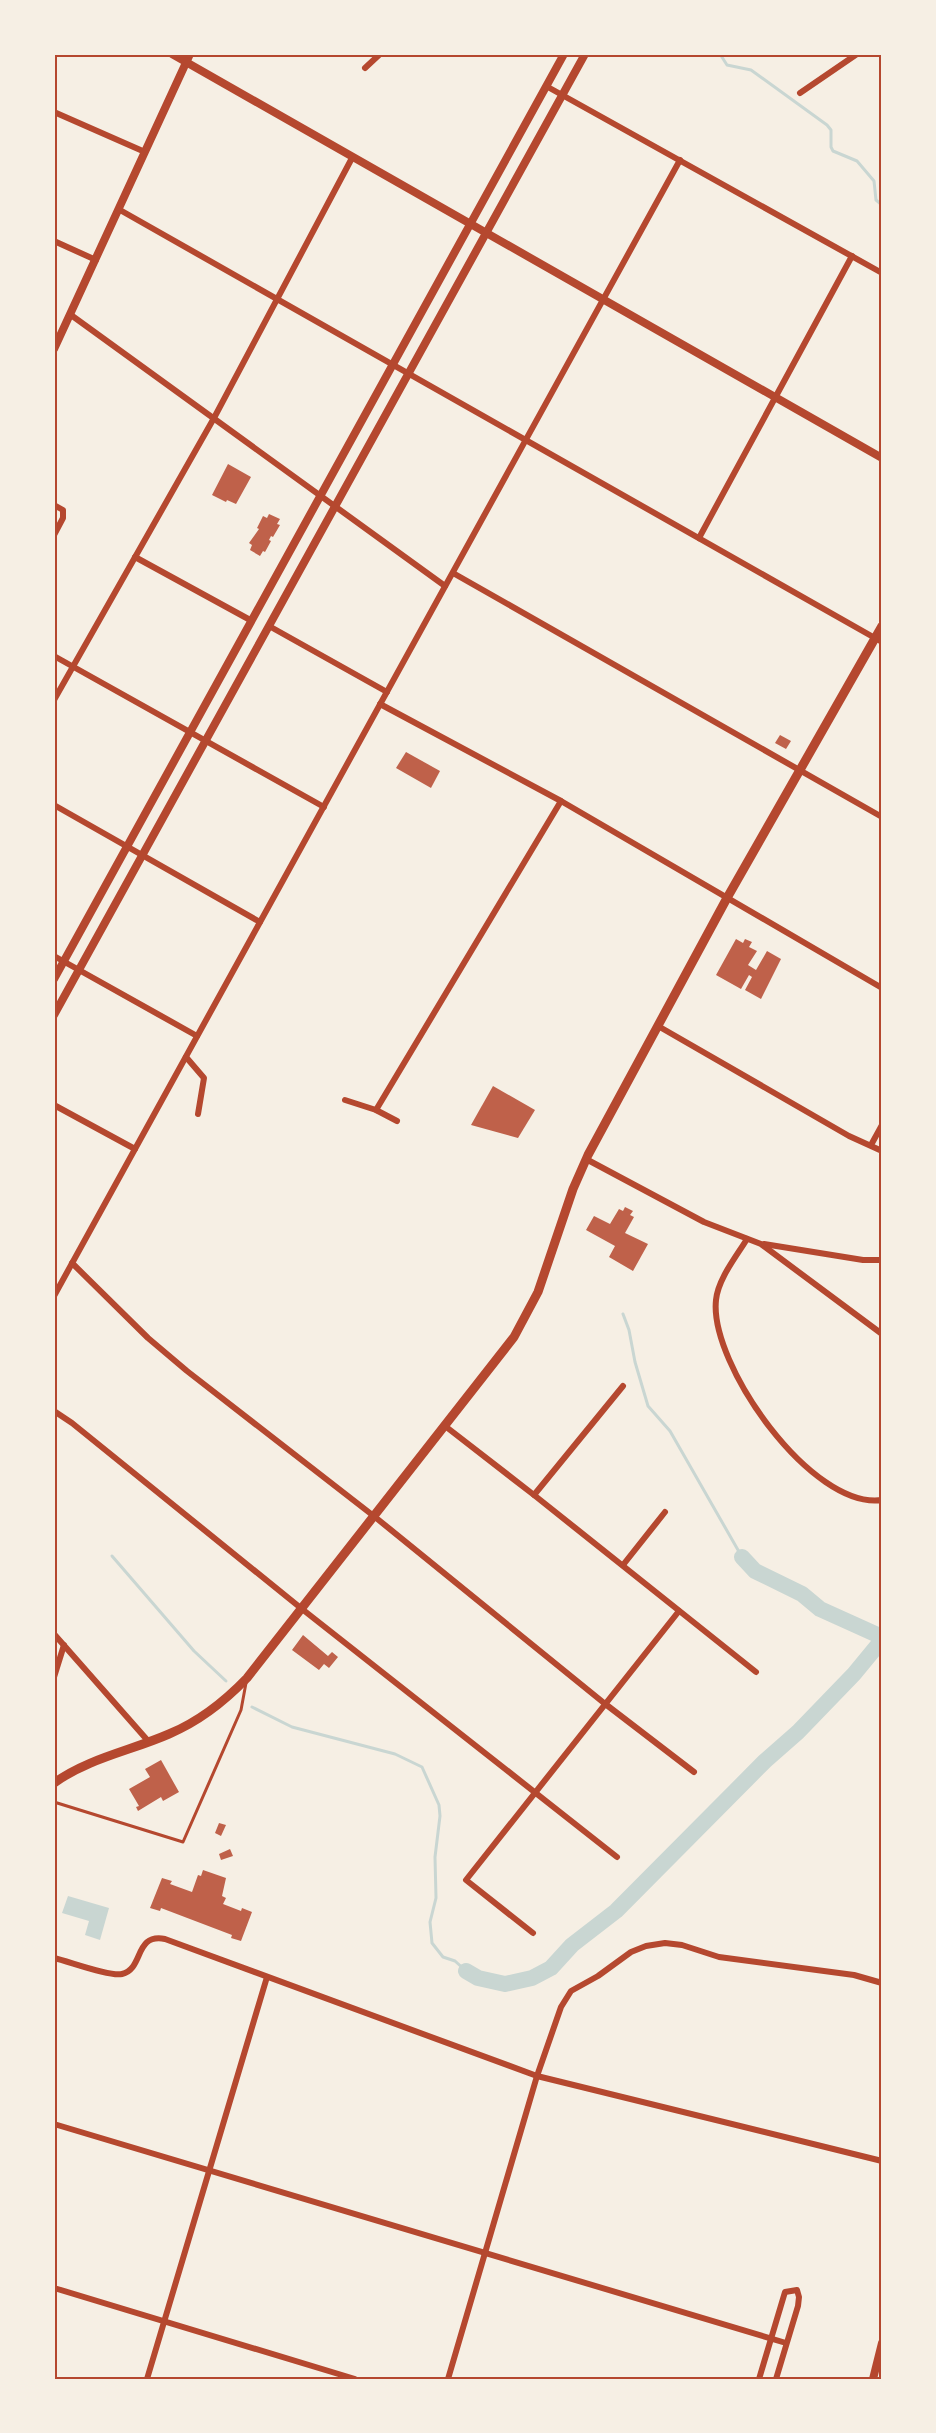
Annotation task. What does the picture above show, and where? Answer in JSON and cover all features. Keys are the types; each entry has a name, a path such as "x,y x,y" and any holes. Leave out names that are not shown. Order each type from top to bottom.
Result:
{"main road":[{"path":"172,54 188,58 352,158 882,458"},
{"path":"54,979 564,54"},
{"path":"54,1015 585,54"},
{"path":"54,1783 85,1764 149,1742 191,1724 231,1696 375,1517 514,1337 538,1292 573,1189 586,1159 727,898 878,640 882,626"},
{"path":"873,2379 882,2343"}],"street":[{"path":"365,68 380,54"},
{"path":"800,93 857,54"},
{"path":"54,349 120,210 188,58"},
{"path":"546,86 882,273"},
{"path":"54,112 145,152"},
{"path":"54,699 214,418 352,158"},
{"path":"54,1296 681,160"},
{"path":"120,210 878,640"},
{"path":"54,241 96,260"},
{"path":"699,538 852,256"},
{"path":"71,315 445,586"},
{"path":"54,505 63,510 63,518 54,535"},
{"path":"135,557 252,621"},
{"path":"453,573 882,817"},
{"path":"269,626 387,692"},
{"path":"54,656 324,807"},
{"path":"381,704 561,801 882,988"},
{"path":"376,1110 561,801"},
{"path":"54,805 260,922"},
{"path":"54,956 197,1036"},
{"path":"658,1026 840,1131 882,1151"},
{"path":"186,1057 204,1078 198,1114"},
{"path":"345,1100 376,1110 396,1121"},
{"path":"54,1105 135,1149"},
{"path":"871,1145 882,1125"},
{"path":"586,1159 704,1222 761,1244 863,1260 882,1260"},
{"path":"747,1239 726,1273 716,1298 717,1326 736,1376 772,1432 810,1469 830,1484 852,1496 882,1500"},
{"path":"761,1244 882,1334"},
{"path":"72,1263 148,1338 191,1374 375,1517 604,1703 694,1772"},
{"path":"534,1495 623,1386"},
{"path":"54,1411 617,1857"},
{"path":"445,1426 756,1672"},
{"path":"623,1565 665,1512"},
{"path":"533,1933 466,1880 534,1791 679,1611"},
{"path":"54,1634 149,1742"},
{"path":"54,1677 64,1645"},
{"path":"54,1958 123,1974 134,1965 145,1943 160,1938 537,2076 882,2161"},
{"path":"448,2379 537,2076 558,2013 567,1996 631,1952 646,1946 664,1943 682,1945 719,1957 854,1975 882,1983"},
{"path":"147,2379 207,2170 267,1977"},
{"path":"54,2124 786,2343"},
{"path":"54,2288 355,2379"},
{"path":"759,2379 785,2292 796,2290 799,2297 798,2306 776,2379"}],"lane":[{"path":"54,1802 183,1842 240,1710 247,1678"}],"shaded area":[{"path":"68,1896 109,1908 100,1940 85,1935 89,1921 62,1913"}],"building":[{"path":"228,464 251,477 236,504 212,495"},
{"path":"269,514 280,519 277,524 280,525 273,537 271,536 265,552 263,551 260,556 250,550 252,545 249,543 259,529 257,528 263,516 267,518"},
{"path":"780,735 791,741 786,749 775,743"},
{"path":"406,752 440,771 431,788 396,768"},
{"path":"736,939 743,943 745,939 752,942 749,947 757,951 748,965 756,970 767,951 781,959 761,999 745,990 752,977 749,975 741,989 716,975"},
{"path":"493,1086 535,1110 518,1138 471,1125"},
{"path":"625,1207 633,1211 630,1215 634,1217 625,1233 648,1244 633,1271 609,1257 615,1246 586,1230 594,1216 610,1224 619,1209 623,1211"},
{"path":"303,1635 328,1656 332,1652 338,1657 329,1668 324,1664 319,1670 292,1650"},
{"path":"161,1760 179,1792 163,1801 161,1797 138,1811 136,1807 139,1806 129,1789 150,1777 145,1769"},
{"path":"219,1823 226,1825 221,1836 215,1833"},
{"path":"230,1849 233,1856 221,1860 219,1854"},
{"path":"203,1870 226,1878 222,1896 226,1898 223,1904 241,1911 242,1908 252,1912 241,1941 231,1938 232,1935 161,1908 160,1911 150,1908 162,1878 172,1881 170,1884 192,1892 198,1875 201,1876"}],"waterway":[{"path":"720,54 727,65 751,70 827,125 831,130 833,151 857,161 874,181 876,200 882,205"},
{"path":"623,1314 648,1406 670,1431 742,1557"},
{"path":"112,1556 194,1651 226,1681"},
{"path":"742,1557 755,1571 802,1594 820,1609 882,1637"},
{"path":"466,1971 478,1978 505,1984 532,1978 551,1968 572,1945 616,1911 765,1761 798,1732 854,1674 882,1640"},
{"path":"252,1707 292,1727 395,1754 422,1767 439,1805 440,1816 435,1857 436,1898 430,1922 432,1943 443,1957 455,1961 466,1971"}]}
